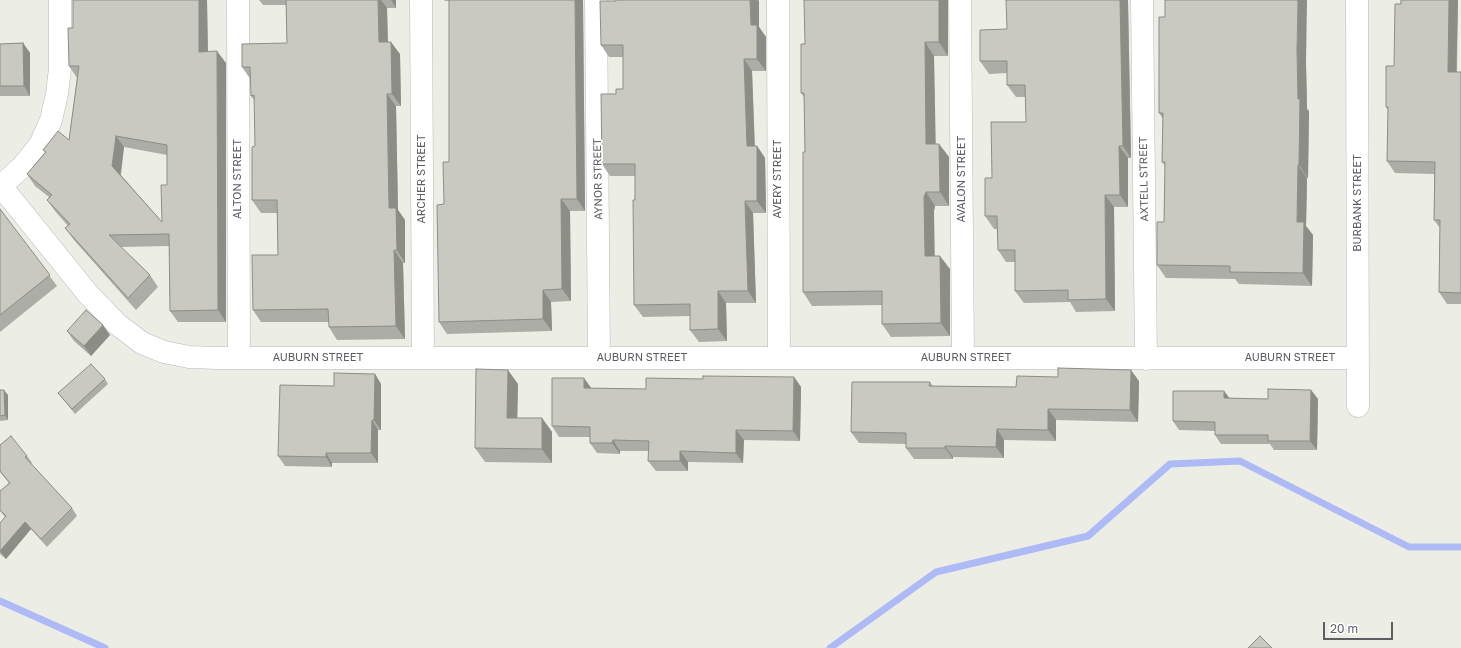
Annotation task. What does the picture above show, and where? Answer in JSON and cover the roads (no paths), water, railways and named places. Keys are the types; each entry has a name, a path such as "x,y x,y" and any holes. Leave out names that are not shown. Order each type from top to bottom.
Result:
{"street":[{"path":"0,185 22,167 40,145 51,120 57,94 60,68 60,0"},
{"name":"ALTON STREET","path":"238,0 239,358"},
{"name":"ARCHER STREET","path":"422,0 423,358"},
{"name":"AYNOR STREET","path":"596,0 599,358"},
{"name":"AVERY STREET","path":"778,0 779,358"},
{"name":"AVALON STREET","path":"960,0 964,358"},
{"name":"AXTELL STREET","path":"1142,0 1146,359"},
{"name":"BURBANK STREET","path":"1357,0 1358,406"},
{"name":"AUBURN STREET","path":"0,185 88,294 117,324 142,343 164,352 189,357 1358,358"}],"waterway":[{"path":"830,648 936,572 1088,536 1170,464 1240,461 1409,547 1461,547"},
{"path":"0,601 105,648"}]}
